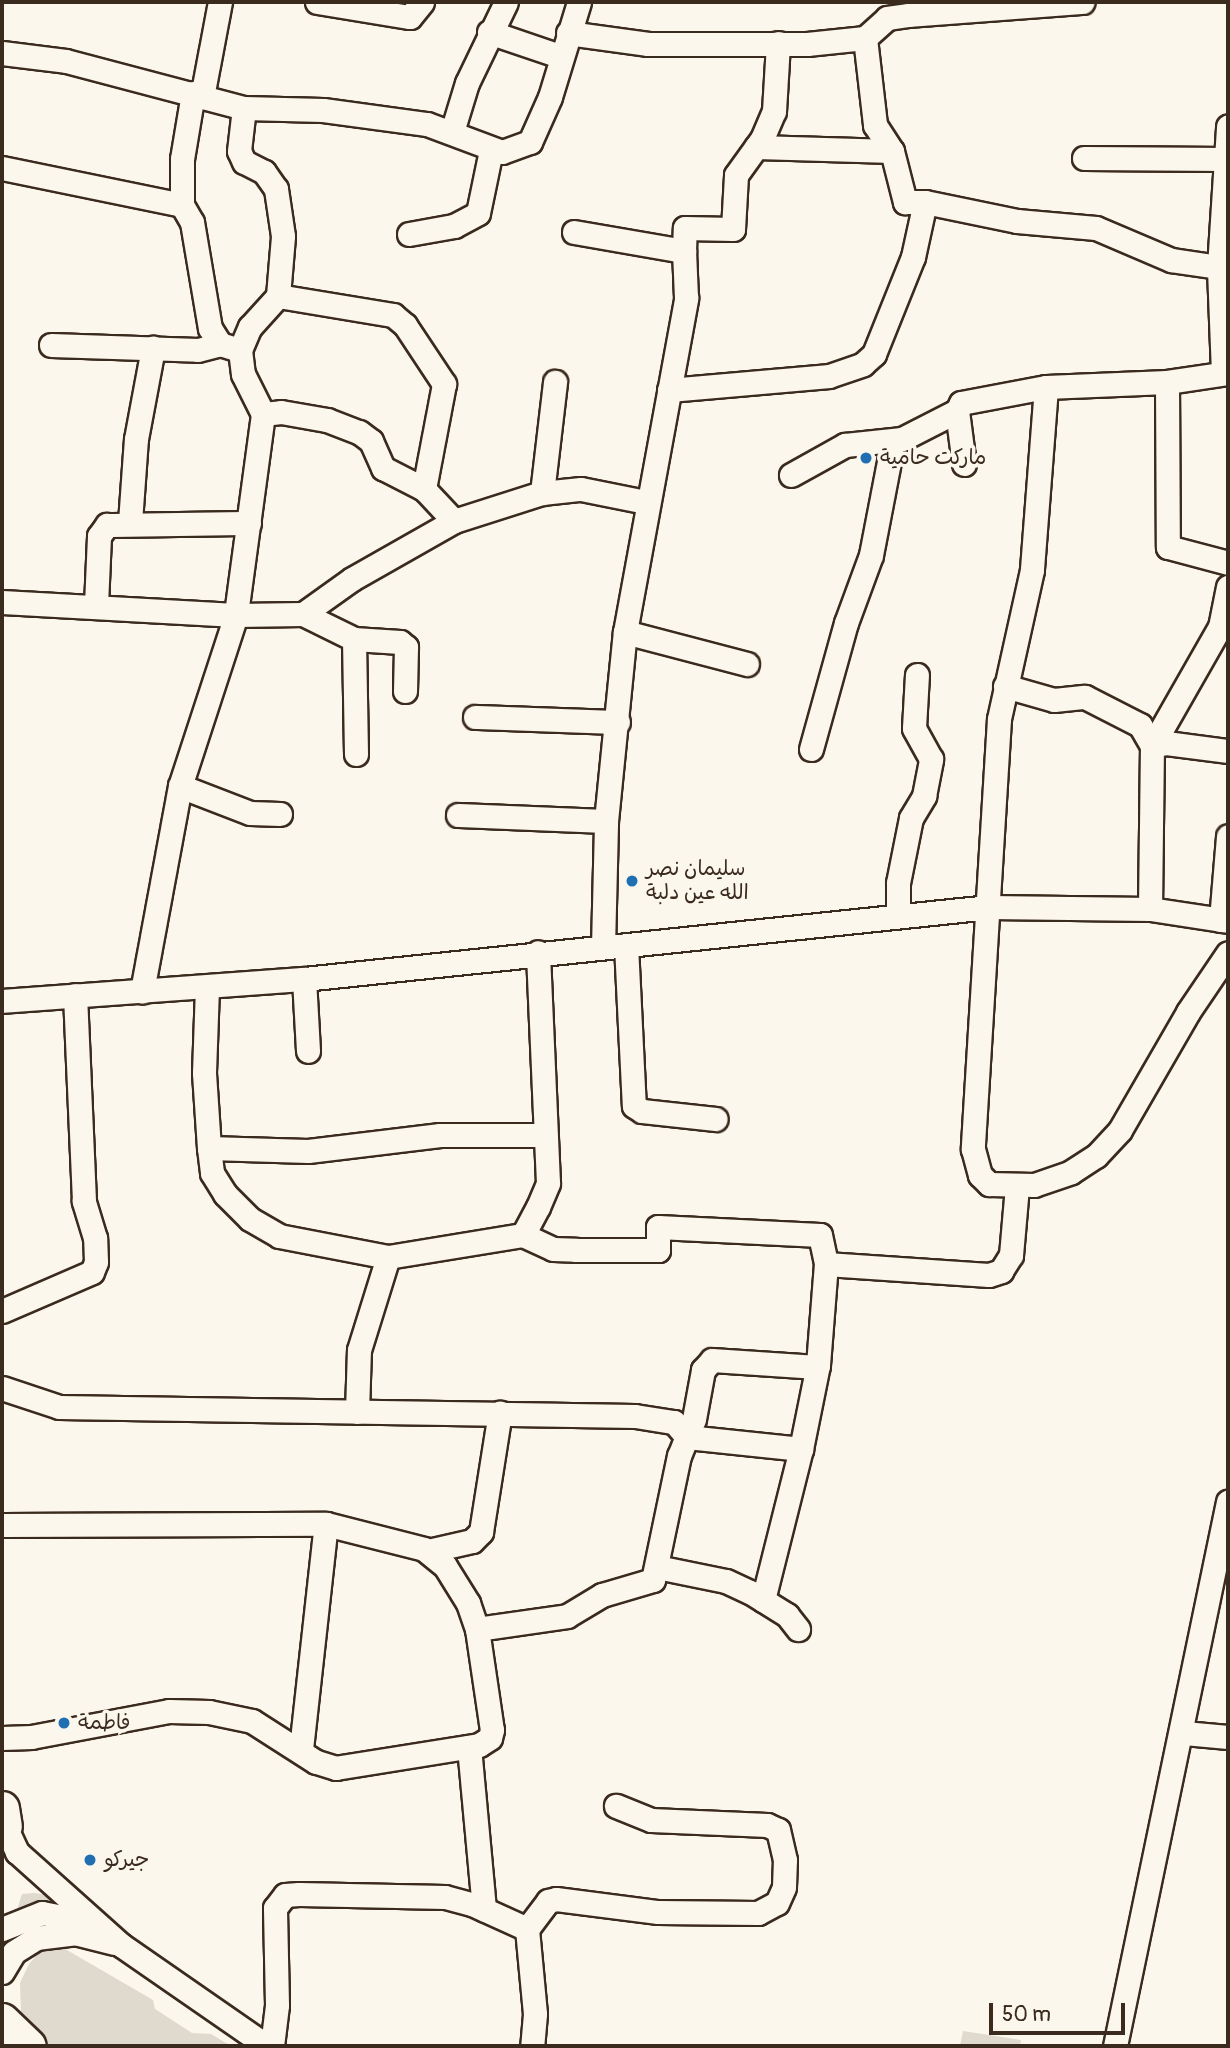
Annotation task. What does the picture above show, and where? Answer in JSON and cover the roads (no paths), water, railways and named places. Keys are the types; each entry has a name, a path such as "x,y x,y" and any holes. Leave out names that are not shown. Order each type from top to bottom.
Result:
{"highway":[{"path":"2,2020 29,2046"}],"street":[{"path":"142,992 180,786 236,615 263,414 230,347 207,319 192,222 182,205 183,149 220,2"},
{"path":"317,2 405,17 416,14 422,2"},
{"path":"452,132 489,32 506,2"},
{"path":"2,53 66,61 244,108 323,110 427,124 502,152 530,142 550,97 560,56 579,2"},
{"path":"568,33 648,44 778,43 865,38 887,18 1083,2"},
{"path":"489,32 560,56"},
{"path":"865,38 873,117 892,151 905,201 925,202 1017,220 1096,228 1171,260 1219,267"},
{"path":"603,947 606,821 625,632 646,502 686,298 685,228 733,229 737,175 756,147 774,111 778,43"},
{"path":"51,345 207,350 230,347 278,296 282,282 282,215 269,177 241,156 244,108"},
{"path":"791,475 845,445 893,441 922,432 957,411 961,403 1046,387 1167,382 1226,373 1219,267 1228,126"},
{"path":"756,147 842,153 892,151"},
{"path":"409,234 454,226 478,213 491,150"},
{"path":"1084,158 1226,159"},
{"path":"2,168 182,205"},
{"path":"669,390 829,376 863,364 874,354 913,257 925,202"},
{"path":"574,232 684,251"},
{"path":"278,296 393,315 405,325 444,384 424,489"},
{"path":"130,522 136,439 153,348"},
{"path":"542,493 555,382"},
{"path":"1167,382 1168,547 1228,563"},
{"path":"1046,387 1032,570 1005,686 995,765 989,907 973,1150 980,1175 989,1184 1017,1186 1055,1179 1096,1156 1120,1130 1188,1012 1228,953"},
{"path":"957,411 964,464"},
{"path":"263,414 281,412 327,420 359,432 371,441 383,468 424,489 454,521"},
{"path":"811,749 846,623 871,555 893,441"},
{"path":"303,614 352,579 454,521 542,493 581,489 646,502"},
{"path":"96,605 102,529 114,522 249,523"},
{"path":"1150,909 1152,746 1175,698 1224,631 1228,588"},
{"path":"2,602 96,605 236,615 303,614 354,639 400,642 405,647 405,691"},
{"path":"625,632 747,664"},
{"path":"354,639 356,754"},
{"path":"898,916 898,883 911,818 924,796 931,759 914,728 917,675"},
{"path":"1005,686 1054,700 1084,697 1140,725 1152,746"},
{"path":"475,717 618,722"},
{"path":"1152,746 1166,743 1228,751"},
{"path":"180,786 250,813 280,814"},
{"path":"458,815 606,821"},
{"path":"2,1001 303,979 538,952 626,946 989,907 1150,909 1225,920 1228,836"},
{"path":"626,946 634,1106 642,1111 716,1119"},
{"path":"523,1235 548,1183 538,952"},
{"path":"303,979 308,1051"},
{"path":"207,988 204,1073 212,1173 225,1194 250,1219 279,1237 388,1257 523,1235 553,1249 658,1250 658,1227 820,1235 826,1264 817,1367 801,1449 763,1600"},
{"path":"2,1311 92,1272 96,1262 95,1238 84,1201 75,995"},
{"path":"209,1148 308,1151 440,1135 545,1135"},
{"path":"826,1264 989,1275 1001,1271 1011,1255 1017,1186"},
{"path":"357,1412 359,1350 388,1257"},
{"path":"477,1629 567,1616 615,1590 647,1585 657,1567 679,1456 687,1437 703,1370 712,1360 817,1367"},
{"path":"2,1388 59,1407 500,1412 658,1418 674,1422 687,1437 801,1449"},
{"path":"2,1525 326,1524 428,1551 472,1541 481,1532 500,1412"},
{"path":"1115,2046 1184,1733 1228,1502"},
{"path":"301,1749 326,1524"},
{"path":"2,1738 32,1737 169,1711 209,1712 252,1721 301,1749 316,1762 336,1768 485,1743 492,1730 477,1629 455,1579 428,1551"},
{"path":"657,1567 726,1581 787,1615 798,1629"},
{"path":"1184,1733 1228,1737"},
{"path":"469,1747 484,1909"},
{"path":"532,2046 535,2014 527,1929 548,1901 556,1899 658,1912 758,1913 777,1903 785,1887 785,1860 778,1830 768,1825 651,1819 616,1806"},
{"path":"3,1817 16,1852 121,1945 270,2046 277,2005 275,1908 285,1895 445,1897 484,1909 527,1929"},
{"path":"2,1929 41,1913 97,1924"},
{"path":"2,1972 14,1952 36,1938 75,1933 121,1945"}],"place":[{"name":"ماركت حامية","path":"866,458"},
{"name":"سليمان نصر الله عين دلبة","path":"632,881"},
{"name":"فاطمة","path":"64,1723"},
{"name":"جيركو","path":"90,1860"}]}
